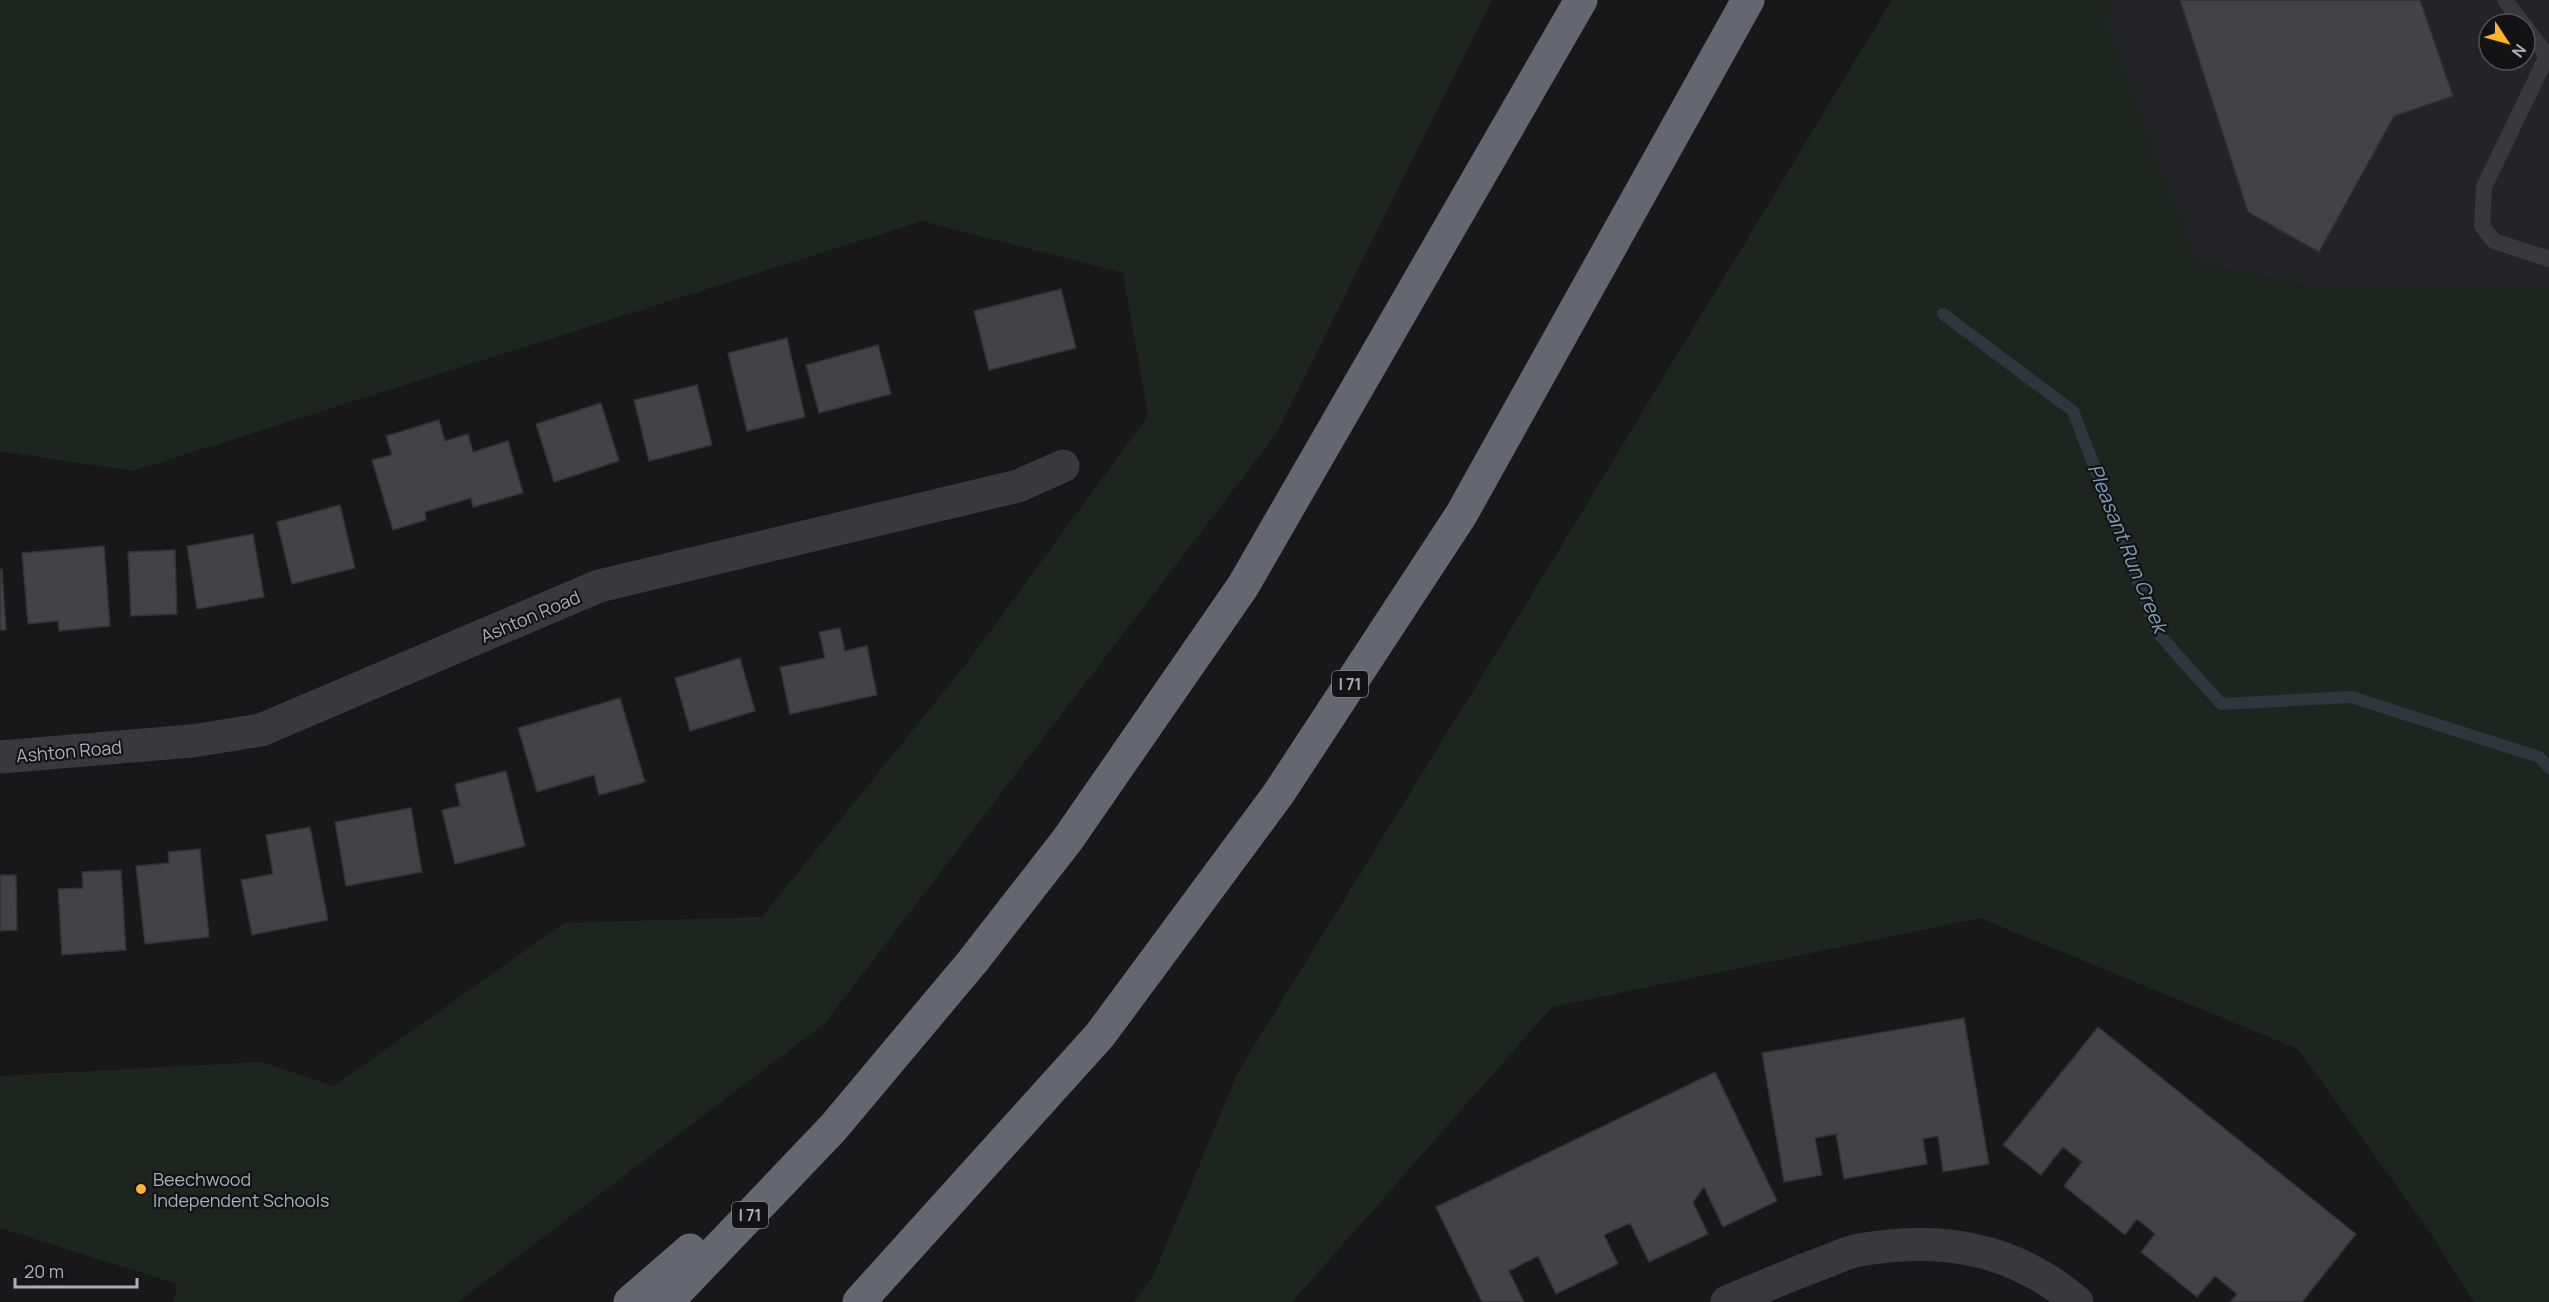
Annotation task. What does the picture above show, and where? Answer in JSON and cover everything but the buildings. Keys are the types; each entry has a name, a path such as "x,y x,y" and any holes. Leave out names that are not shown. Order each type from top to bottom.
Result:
{"highway":[{"name":"I 71","path":"666,1302 833,1128 973,961 1068,839 1243,586 1581,0"},
{"name":"I 71","path":"859,1302 1100,1035 1279,793 1461,514 1748,0"},
{"path":"630,1302 833,1128"}],"street":[{"name":"Ashton Road","path":"0,757 192,741 261,730 599,586 1018,486 1063,466"},
{"path":"1727,1302 1783,1277 1857,1250 1931,1243 1967,1248 2012,1260 2066,1292 2077,1302"}],"lane":[{"path":"2505,0 2514,12"},
{"path":"2537,41 2548,54 2484,187 2482,226 2494,241 2549,259"}],"shaded area":[{"path":"0,0 1492,0 1276,434 825,1023 458,1302 174,1302 177,1284 0,1228 0,1076 262,1062 334,1086 564,923 762,917 967,663 1148,416 1123,273 922,221 133,471 0,451"},
{"path":"1892,0 2112,0 2106,22 2196,263 2310,287 2549,287 2549,1302 2474,1302 2429,1231 2298,1049 1980,918 1552,1007 1292,1302 1134,1302 1154,1274 1238,1072 1508,634"},
{"path":"2112,0 2549,0 2549,287 2310,287 2196,263 2105,22"}],"waterway":[{"name":"Pleasant Run Creek","path":"1943,314 2073,411 2158,633 2221,704 2351,697 2539,757 2549,768"}],"place":[{"name":"Beechwood Independent Schools","path":"141,1189"}]}
